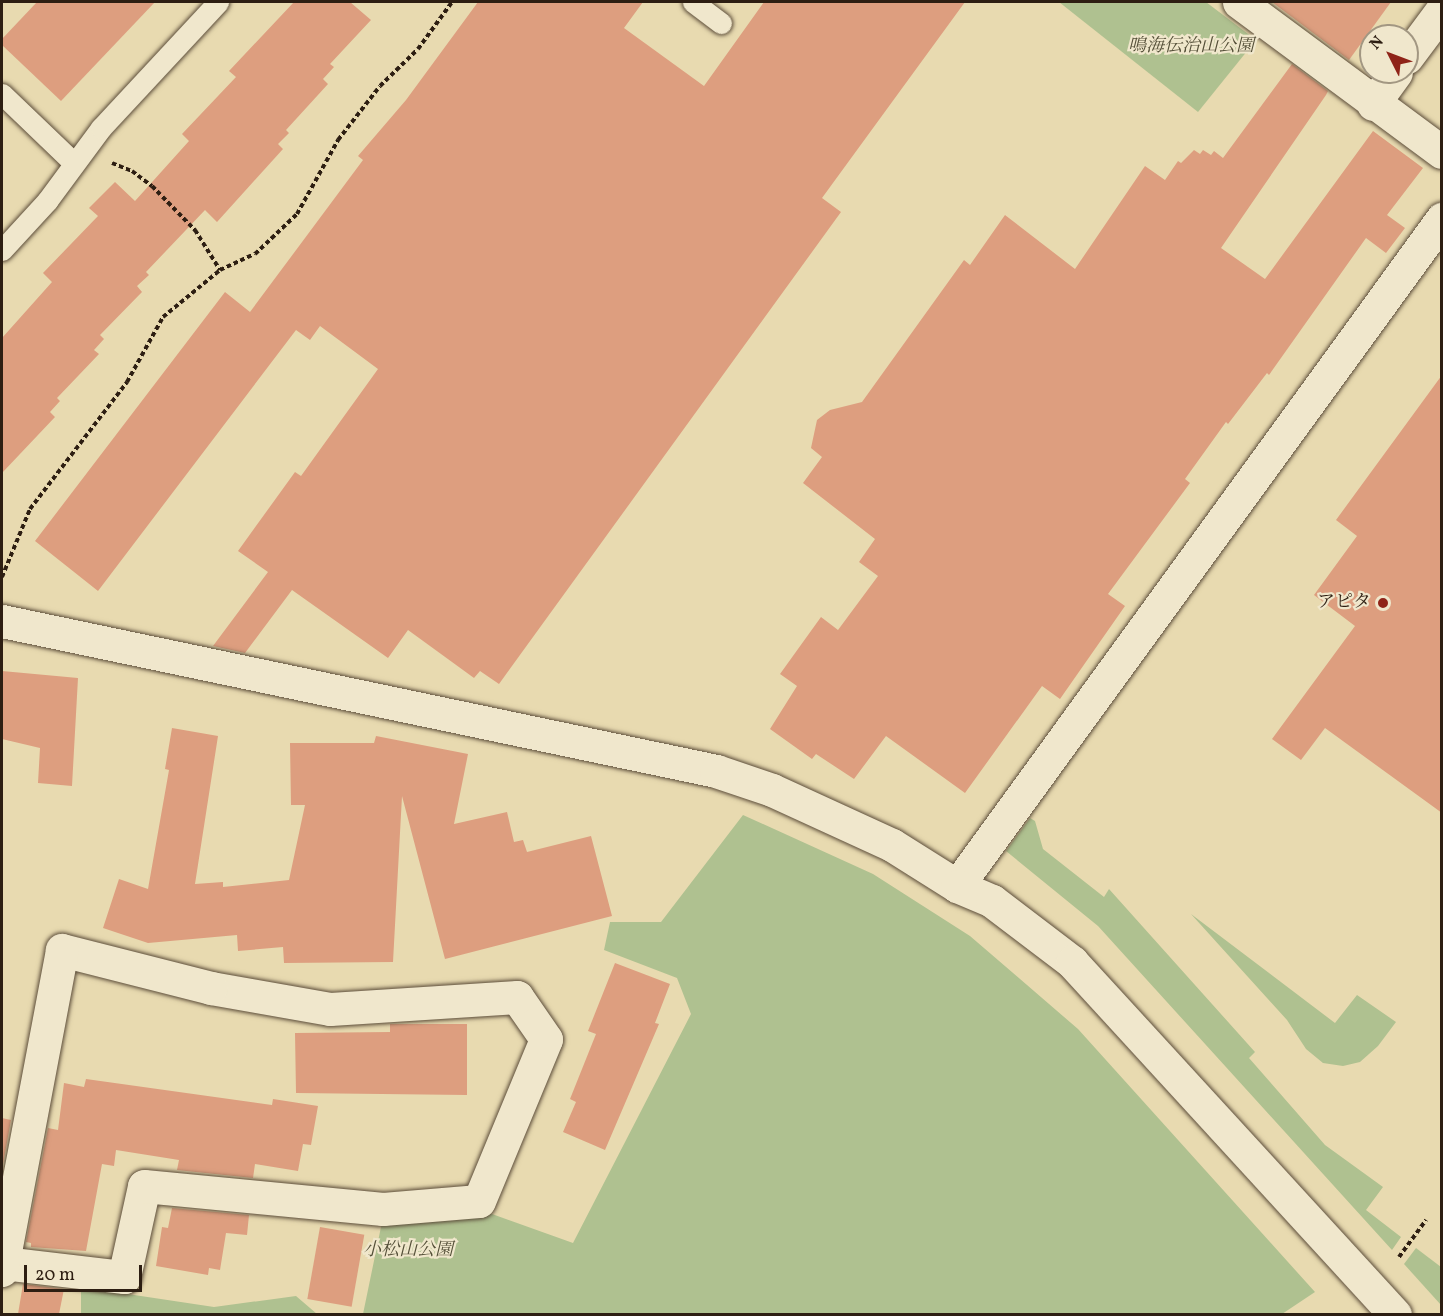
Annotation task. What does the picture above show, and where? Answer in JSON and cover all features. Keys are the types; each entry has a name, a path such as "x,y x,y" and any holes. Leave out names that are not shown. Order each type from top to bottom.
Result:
{"street":[{"path":"1239,2 1373,104 1442,152"},
{"path":"1419,41 1442,10"},
{"path":"1373,104 1387,84"},
{"path":"957,886 1442,219"},
{"path":"2,621 716,771 772,790 892,845 957,886 992,900 1072,962 1395,1314"},
{"path":"62,950 211,988 330,1009 517,997 546,1039 479,1201 383,1209 144,1186 124,1277 2,1265 62,950"}],"lane":[{"path":"2,250 47,201 73,162 218,2"},
{"path":"693,2 721,22"},
{"path":"2,94 73,162"}],"path":[{"path":"2,577 30,509 127,382 163,317 220,270 255,254 297,214 338,140 380,86 418,49 452,2"},
{"path":"73,162 106,160 132,171 195,230 220,270"},
{"path":"1399,1257 1426,1220"}],"green space":[{"name":"鳴海伝治山公園","path":"1059,2 1206,2 1256,40 1198,112"},
{"name":"小松山公園","path":"743,815 873,874 970,936 1078,1029 1315,1292 1282,1314 363,1314 382,1222 492,1214 573,1243 691,1014 677,978 604,950 610,922 661,922"},
{"path":"1030,818 1035,821 1043,849 1104,897 1109,889 1255,1052 1249,1058 1325,1145 1383,1187 1366,1210 1401,1237 1392,1250 1098,926 1006,851"},
{"path":"1191,914 1335,1023 1357,995 1396,1022 1378,1046 1360,1062 1343,1066 1323,1063 1306,1049 1287,1020"},
{"path":"1416,1248 1441,1267 1441,1305 1404,1264"},
{"path":"81,1287 214,1307 296,1296 317,1314 81,1314"}],"building":[{"path":"37,2 155,2 61,101 2,45 2,39"},
{"path":"294,2 350,2 371,20 330,64 334,67 323,79 328,84 286,130 289,133 278,144 283,149 217,222 205,210 146,272 149,275 137,286 142,292 100,335 104,339 94,350 99,354 57,398 60,401 50,412 55,417 2,473 2,338 52,282 43,273 98,216 89,208 115,182 135,201 189,141 182,134 236,77 229,71"},
{"path":"478,2 643,2 624,28 704,86 764,2 965,2 822,198 841,212 499,684 480,671 474,678 408,630 388,658 292,590 245,653 213,646 268,572 238,551 295,472 301,476 378,369 320,326 310,340 296,330 98,591 35,541 225,292 250,312 363,160 358,156 406,100"},
{"path":"1272,2 1391,2 1375,24 1359,24 1359,46 1349,60"},
{"path":"1292,64 1328,91 1221,248 1265,279 1373,131 1423,168 1387,215 1405,228 1386,253 1366,238 1269,375 1267,373 1228,424 1226,422 1185,479 1190,483 1108,594 1125,606 1060,699 1042,686 965,793 886,736 854,779 816,754 812,759 770,729 797,686 780,674 821,617 838,630 878,576 859,562 875,539 803,483 822,457 811,448 817,420 830,410 862,402 964,260 970,265 1005,215 1075,269 1145,166 1165,180 1178,161 1181,163 1194,150 1200,154 1203,150 1211,155 1214,151 1223,158"},
{"name":"アピタ","path":"1442,375 1442,813 1325,728 1301,760 1272,739 1355,626 1314,595 1357,536 1336,520"},
{"path":"2,671 78,678 72,786 38,783 40,748 2,739"},
{"path":"172,728 218,736 195,884 223,882 223,887 289,880 305,805 291,805 290,743 374,743 376,736 468,754 454,824 507,812 514,842 523,840 527,852 591,836 612,916 445,959 402,796 393,962 284,963 283,947 238,951 237,935 148,943 103,928 119,879 148,889 169,770 165,769"},
{"path":"615,963 670,984 655,1023 659,1024 605,1150 563,1132 576,1102 570,1099 596,1034 588,1031"},
{"path":"390,1024 467,1024 467,1095 296,1093 295,1033 390,1032"},
{"path":"86,1079 272,1105 273,1099 318,1106 311,1145 303,1144 298,1171 255,1164 253,1178 177,1170 179,1160 116,1150 114,1166 102,1164 86,1251 31,1247 31,1243 26,1242 48,1128 58,1130 64,1083 84,1087"},
{"path":"2,1118 11,1120 2,1170"},
{"path":"172,1208 249,1215 247,1235 226,1233 220,1270 209,1268 208,1275 156,1266 162,1227 168,1228"},
{"path":"320,1227 364,1235 352,1307 307,1299"},
{"path":"23,1284 64,1289 59,1314 18,1314"}],"place":[{"name":"アピタ","path":"1383,603"}]}
